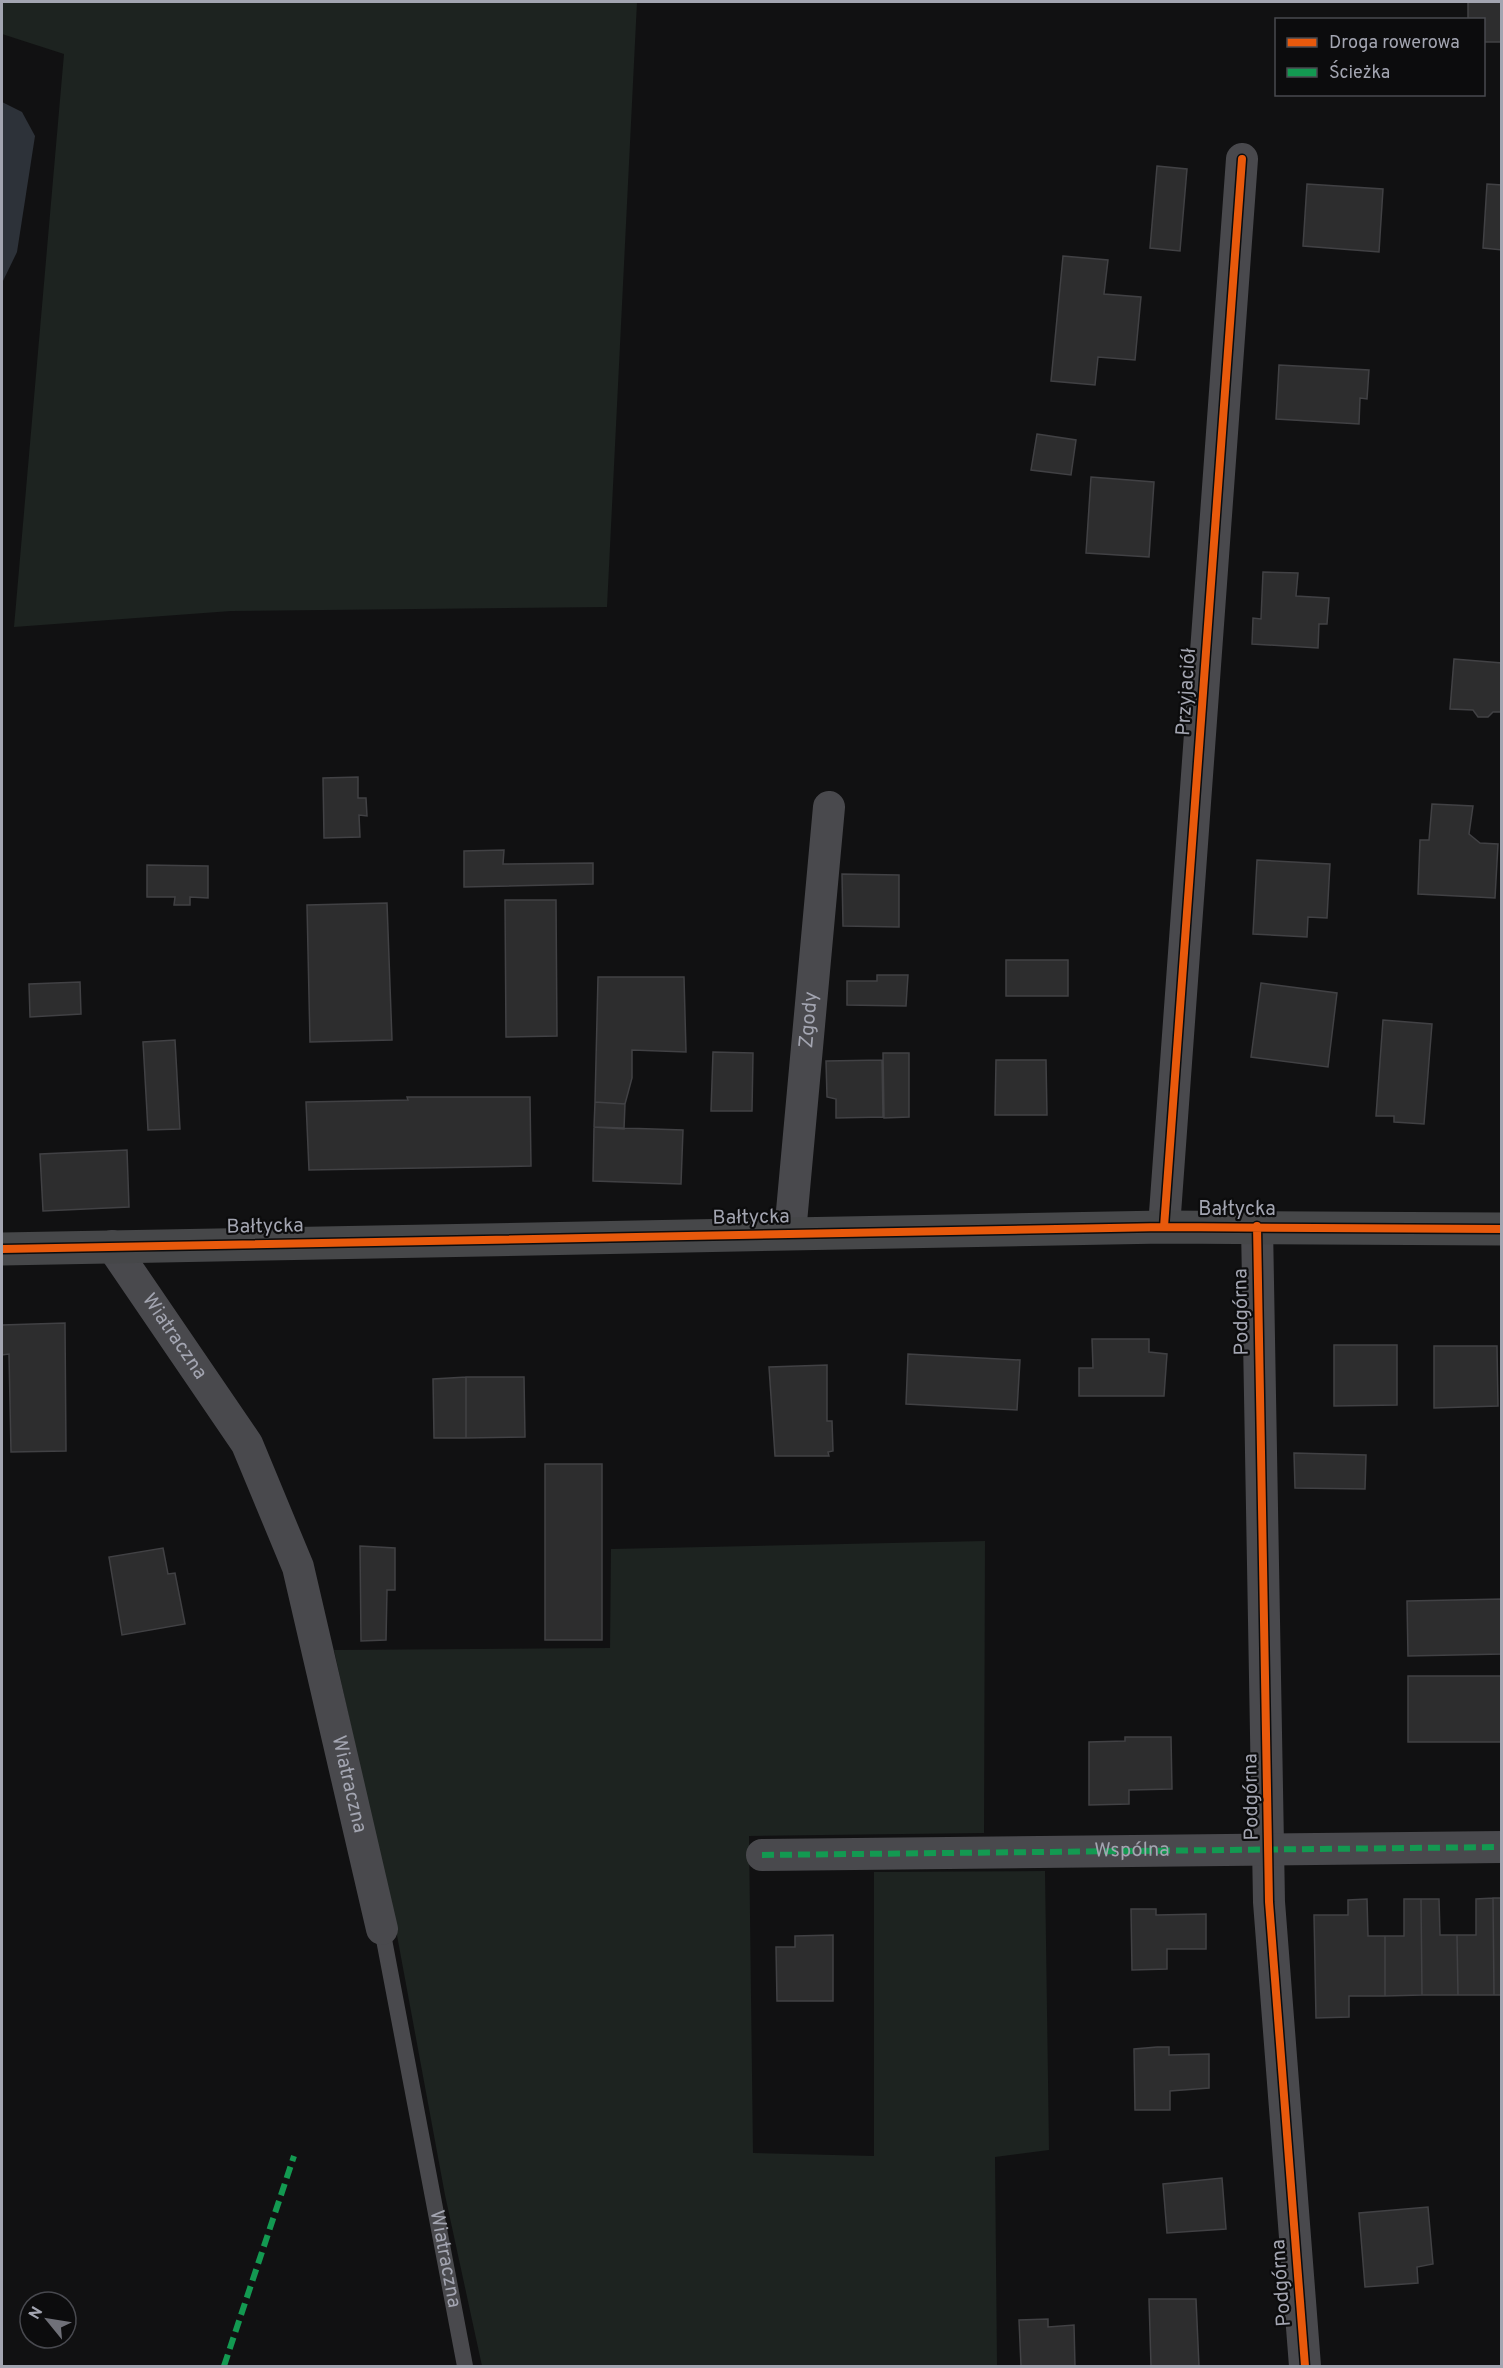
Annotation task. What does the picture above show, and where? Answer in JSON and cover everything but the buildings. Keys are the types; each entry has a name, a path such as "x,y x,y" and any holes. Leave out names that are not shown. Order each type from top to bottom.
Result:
{"street":[{"name":"Przyjaciół","path":"1164,1227 1242,159"},
{"name":"Zgody","path":"790,1233 829,807"},
{"name":"Podgórna","path":"1257,1226 1269,1902 1305,2367"},
{"name":"Bałtycka","path":"2,1249 1164,1227 1502,1229"},
{"name":"Wiatraczna","path":"112,1246 247,1444 298,1567 382,1929"},
{"name":"Wspólna","path":"762,1856 1502,1847"}],"lane":[{"name":"Wiatraczna","path":"382,1929 465,2367"}],"shaded area":[{"path":"2,2 637,2 607,607 231,611 14,627 64,54 2,34"},
{"path":"2,102 22,112 35,136 17,252 2,283"},
{"path":"985,1541 984,1833 749,1836 753,2153 874,2156 874,1872 1045,1871 1049,2150 995,2157 997,2366 482,2366 445,2195 396,1930 334,1650 610,1648 611,1549"}],"marked path":[{"path":"762,1855 1502,1847"},
{"path":"224,2366 294,2156"}],"cycle path":[{"path":"1164,1227 1242,159"},
{"path":"1257,1226 1269,1902 1305,2366"},
{"path":"2,1249 1164,1227 1502,1229"}]}
